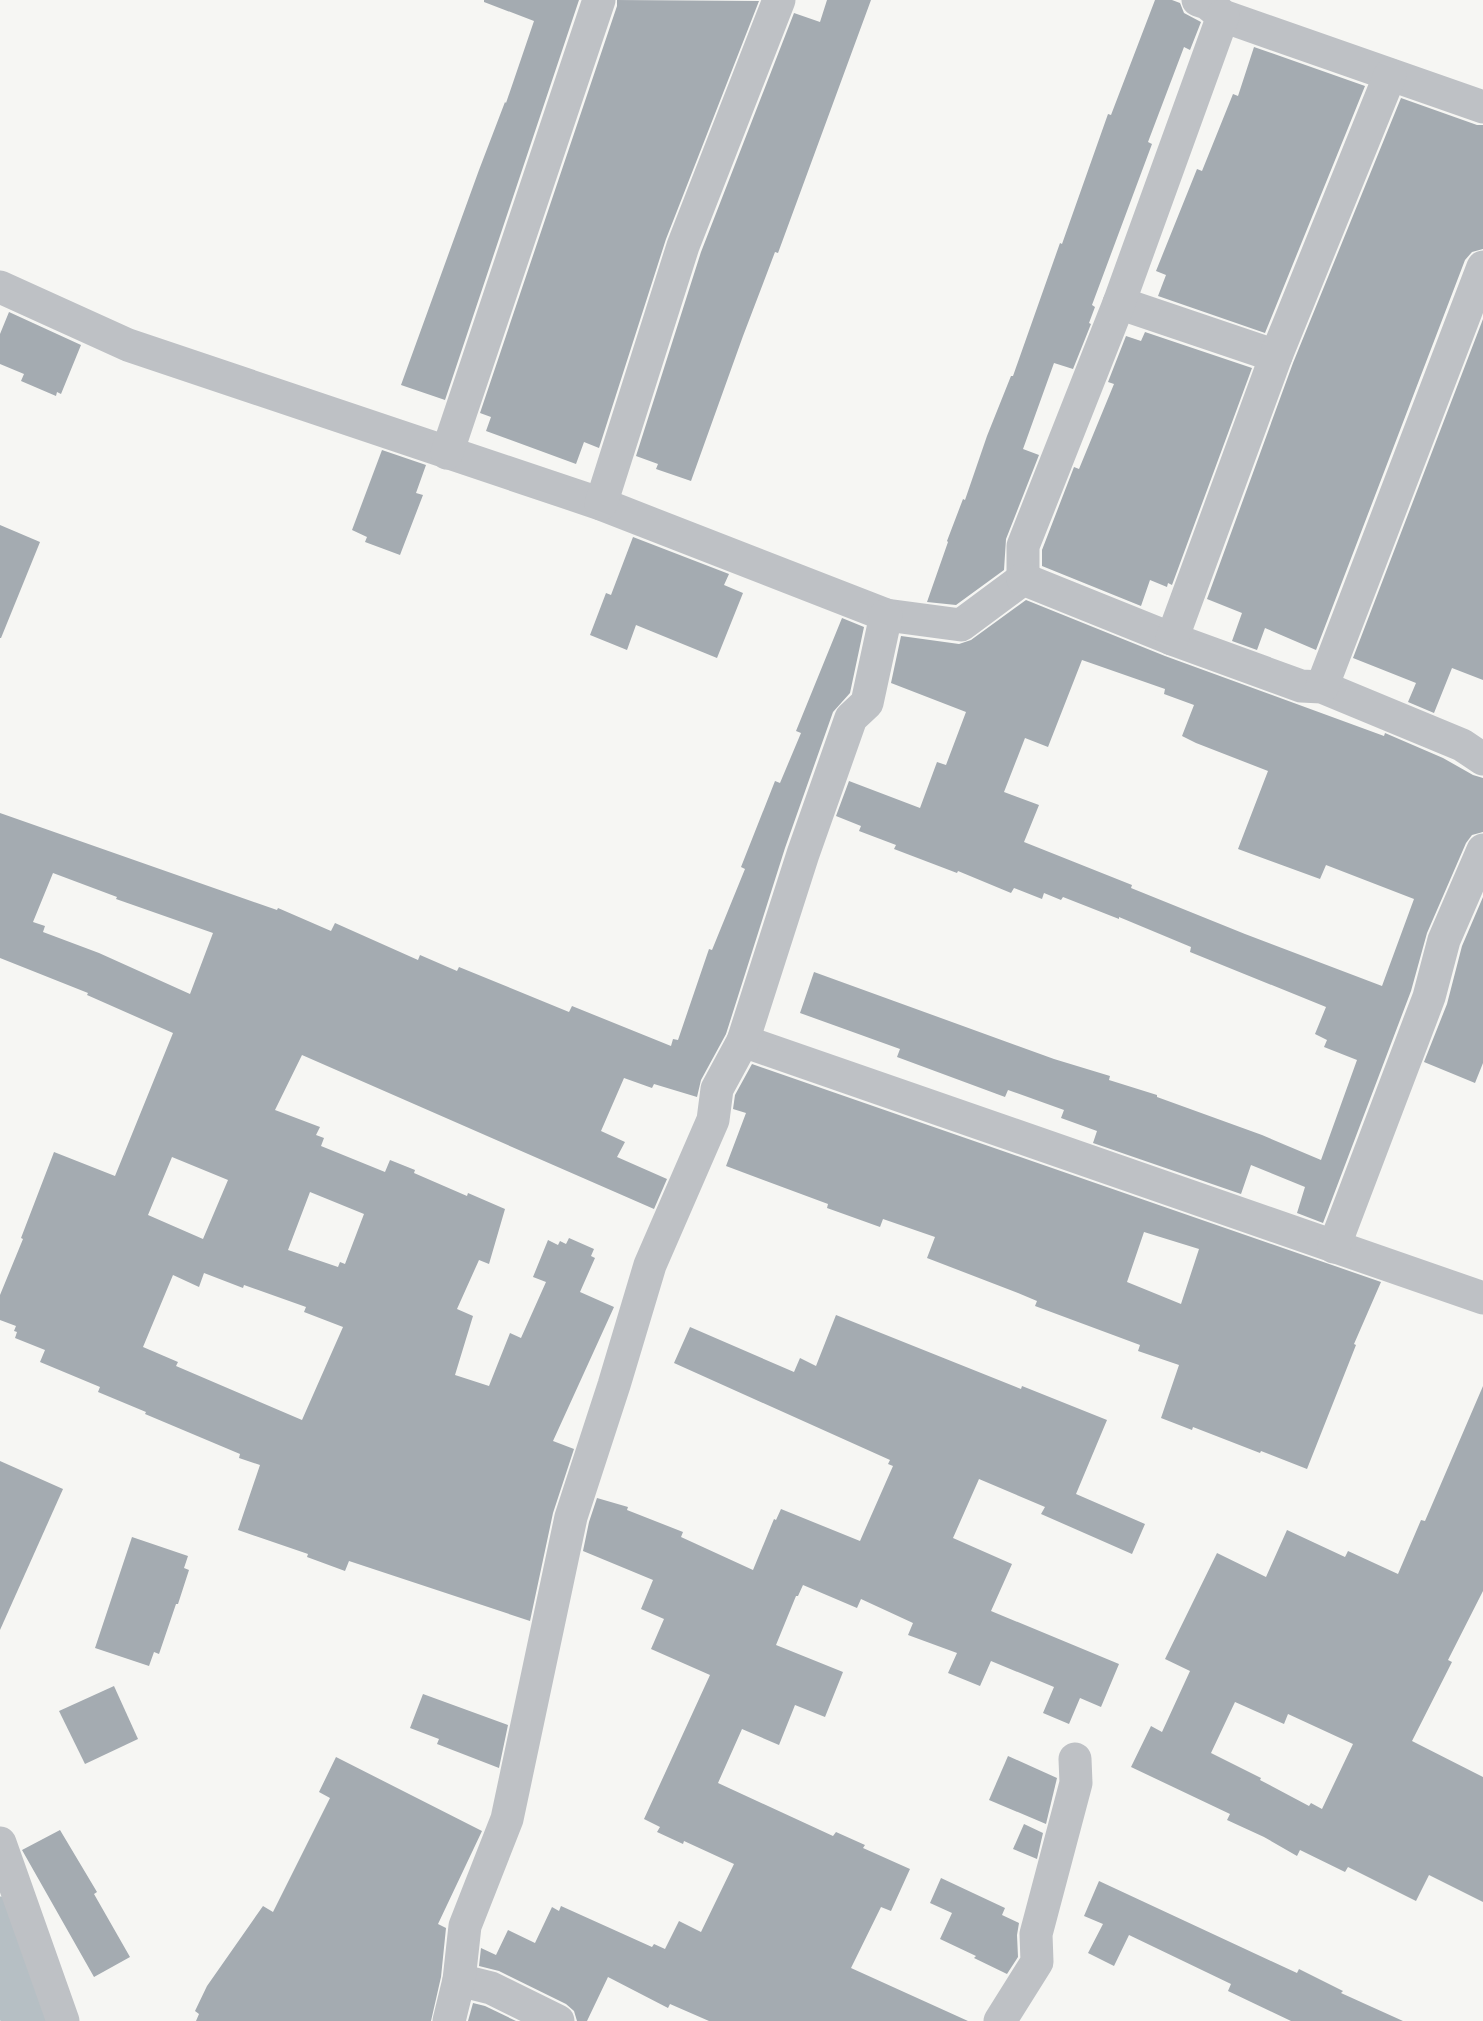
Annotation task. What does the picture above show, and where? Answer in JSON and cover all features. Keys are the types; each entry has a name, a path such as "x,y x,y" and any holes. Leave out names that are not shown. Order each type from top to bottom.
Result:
{"street":[{"path":"447,453 599,0"},
{"path":"601,504 683,246 779,0"},
{"path":"1023,579 1023,546 1119,303 1211,8 1483,107"},
{"path":"1172,639 1276,356 1390,75"},
{"path":"1322,687 1483,267"},
{"path":"0,286 128,345 601,504 886,615 961,626 1023,579"},
{"path":"1119,303 1276,356"},
{"path":"1023,579 1172,639 1301,686 1322,687 1462,745 1483,759"},
{"path":"449,2021 459,1980 465,1926 507,1819 571,1517 614,1386 650,1265 713,1120 717,1089 743,1041 803,854 851,718 867,703 886,615"},
{"path":"1334,1247 1429,997 1444,940 1483,850"},
{"path":"743,1041 1483,1298"},
{"path":"1000,2021 1037,1962 1036,1934 1076,1783 1076,1759"},
{"path":"0,1842 63,2021"},
{"path":"459,1980 491,1988 558,2021"}],"building":[{"path":"484,0 579,0 445,400 401,385 479,170 506,103 534,21 484,2"},
{"path":"617,0 759,1 666,239 599,448 584,442 576,464 486,431 491,417 480,413 617,6"},
{"path":"827,0 871,0 778,253 775,252 743,336 691,481 656,469 658,464 636,456 701,252 794,13 820,22"},
{"path":"1155,0 1172,0 1180,3 1184,13 1201,22 1190,50 1184,47 1148,142 1152,144 1092,305 1095,307 1089,323 1091,324 1073,369 1054,363 1023,449 1039,455 1006,539 1004,570 956,605 927,602 947,541 963,499 965,500 1011,376 1013,376 1108,114 1111,115"},
{"path":"1254,47 1365,86 1265,333 1158,296 1166,275 1156,271 1197,169 1202,171 1233,94 1238,96"},
{"path":"1401,98 1477,125 1483,125 1483,249 1472,252 1465,260 1316,650 1265,628 1257,650 1232,641 1242,613 1207,599 1293,363"},
{"path":"9,312 81,345 61,394 57,392 56,396 21,381 24,374 0,364 0,334"},
{"path":"1483,319 1483,680 1452,668 1434,713 1408,702 1416,683 1353,658"},
{"path":"1145,332 1252,368 1172,585 1168,583 1167,587 1150,580 1141,606 1042,566 1042,550 1074,467 1079,469 1114,384 1108,382 1126,336 1141,341"},
{"path":"382,450 426,465 416,493 423,495 400,555 365,542 367,537 352,530"},
{"path":"0,525 40,542 1,638 0,638"},
{"path":"633,537 729,574 724,585 743,593 717,658 636,625 627,650 590,635 606,593 611,595"},
{"path":"1026,600 1165,656 1384,736 1385,733 1483,778 1483,832 1472,835 1466,843 1427,933 1411,991 1323,1223 1297,1213 1305,1187 1251,1165 1241,1194 1093,1143 1097,1131 1061,1118 1064,1110 1008,1090 1005,1097 897,1057 900,1049 800,1013 814,972 1054,1059 1110,1076 1109,1080 1157,1095 1157,1097 1262,1135 1321,1160 1357,1060 1324,1047 1327,1040 1315,1034 1326,1007 1190,952 1191,947 1119,917 1119,919 1063,897 1061,900 1044,893 1042,899 1014,888 1011,893 958,871 957,873 894,849 896,845 859,831 861,826 836,816 849,781 920,808 937,762 946,765 966,712 891,683 901,636 959,644 971,640","holes":["1082,660 1165,689 1164,694 1194,705 1182,736 1268,771 1238,849 1320,879 1326,865 1414,899 1382,986 1245,934 1131,888 1132,885 1024,842 1039,805 1004,792 1025,738 1048,747"]},
{"path":"842,618 864,627 850,693 833,712 785,848 726,1034 701,1080 697,1097 654,1084 652,1088 624,1078 601,1131 625,1142 617,1157 667,1179 654,1209 302,1055 275,1110 320,1127 316,1135 324,1138 321,1146 385,1172 390,1160 467,1196 468,1193 505,1209 489,1264 479,1260 457,1309 473,1316 455,1375 489,1386 510,1333 521,1338 546,1282 533,1277 548,1240 558,1245 560,1241 566,1244 569,1238 594,1249 591,1256 595,1258 580,1292 614,1307 553,1441 574,1449 553,1513 530,1621 349,1561 345,1571 307,1557 308,1554 238,1530 260,1465 239,1458 240,1454 98,1392 100,1387 40,1362 45,1350 15,1338 16,1326 0,1320 0,1295 54,1152 115,1176 173,1033 87,995 88,993 0,958 0,813 277,910 278,908 331,931 335,923 418,960 420,955 457,971 459,967 569,1012 572,1006 671,1046 673,1039 678,1040 709,949 712,950 745,869 741,867 775,781 780,783 801,733 796,731","holes":["53,873 117,897 116,899 213,933 190,994 99,953 43,932 45,926 33,922","172,1157 228,1180 203,1239 148,1215","310,1192 364,1214 345,1264 340,1262 338,1267 288,1250","204,1273 243,1288 244,1285 306,1307 304,1312 343,1327 302,1420 176,1366 178,1362 143,1347 173,1275 199,1287"]},
{"path":"1483,897 1483,1063 1475,1083 1424,1062 1447,1004 1462,946"},
{"path":"752,1064 1381,1282 1354,1344 1356,1345 1307,1469 1193,1427 1192,1430 1161,1418 1179,1365 1138,1351 1140,1345 1035,1306 1037,1301 927,1258 935,1237 883,1219 880,1227 827,1208 828,1204 726,1166 746,1113 733,1109 735,1095","holes":["1144,1232 1199,1249 1181,1304 1127,1282"]},
{"path":"836,1315 1021,1389 1022,1386 1107,1420 1076,1494 1145,1524 1132,1554 1041,1514 1045,1507 979,1479 953,1538 1012,1564 991,1611 1119,1664 1101,1707 1080,1698 1069,1724 1043,1713 1054,1687 991,1661 980,1686 948,1673 957,1653 908,1635 913,1623 861,1599 857,1608 803,1585 796,1596 776,1645 843,1672 825,1717 795,1705 779,1745 742,1729 718,1783 833,1836 836,1832 865,1845 863,1848 910,1869 891,1911 881,1907 851,1968 968,2021 709,2021 670,2004 668,2008 608,1977 587,2021 577,2021 574,2011 566,2004 499,1971 479,1966 481,1948 496,1955 508,1930 535,1943 552,1907 559,1911 561,1906 652,1947 654,1944 665,1949 679,1921 701,1932 734,1864 684,1841 683,1844 657,1832 660,1827 644,1819 710,1675 651,1649 664,1619 641,1609 653,1580 583,1551 597,1498 628,1507 627,1510 683,1532 681,1537 753,1570 774,1519 776,1520 781,1509 860,1541 893,1466 888,1464 890,1460 674,1363 690,1327 794,1372 800,1358 816,1366"},
{"path":"1483,1386 1483,1591 1448,1660 1452,1662 1412,1741 1483,1777 1483,1902 1429,1875 1416,1901 1348,1867 1345,1872 1300,1850 1297,1856 1264,1837 1227,1820 1230,1814 1131,1767 1151,1726 1162,1732 1190,1671 1165,1659 1217,1553 1266,1577 1287,1530 1345,1557 1348,1551 1398,1574 1421,1520 1425,1521","holes":["1235,1702 1284,1724 1288,1714 1353,1744 1322,1809 1311,1803 1309,1806 1211,1753"]},
{"path":"0,1461 63,1489 0,1630"},
{"path":"132,1537 188,1556 184,1568 189,1570 178,1604 176,1604 159,1654 154,1652 149,1666 95,1648"},
{"path":"114,1686 138,1739 85,1764 59,1711"},
{"path":"423,1694 508,1725 499,1768 437,1744 439,1739 410,1728"},
{"path":"1008,1756 1057,1778 1046,1824 989,1800"},
{"path":"336,1757 482,1831 438,1924 446,1928 441,1977 431,2021 196,2021 199,2014 195,2011 207,1986 263,1906 273,1912 330,1798 319,1792"},
{"path":"1024,1824 1043,1833 1037,1859 1013,1849"},
{"path":"60,1830 97,1892 94,1894 130,1957 94,1977 22,1850"},
{"path":"941,1878 1005,1908 1002,1915 1019,1923 1018,1957 1007,1974 940,1939 952,1913 930,1903"},
{"path":"1099,1881 1297,1973 1299,1969 1343,1991 1341,1993 1403,2021 1291,2021 1228,1991 1231,1984 1129,1935 1114,1966 1088,1953 1103,1924 1084,1916"},
{"path":"473,2003 485,2006 516,2021 468,2021"}],"waterway":[{"path":"0,1928 34,2021"}]}
